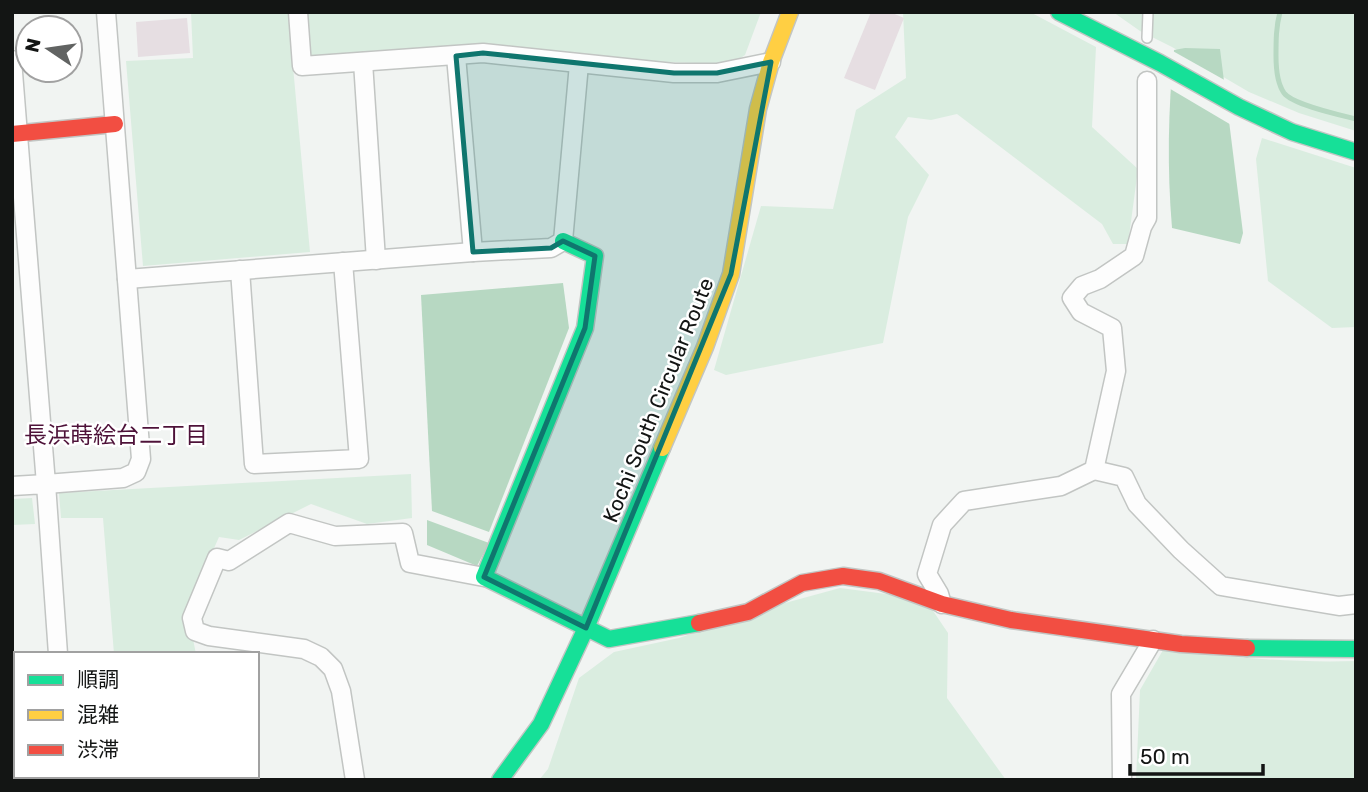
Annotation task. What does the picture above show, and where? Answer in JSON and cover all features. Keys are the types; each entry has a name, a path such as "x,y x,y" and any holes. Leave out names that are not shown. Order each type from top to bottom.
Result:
{"street":[{"path":"12,486 123,478 136,472 141,459 106,12"},
{"path":"298,12 302,66 483,53 674,73 718,73 771,62"},
{"name":"Kochi South Circular Route","path":"500,780 541,724 586,628 705,347 731,274 758,109 771,62 790,12"},
{"path":"1059,12 1292,132 1356,152"},
{"path":"1090,12 1160,64"},
{"path":"456,56 473,252"},
{"path":"12,60 17,199 46,484 58,652"},
{"path":"363,62 376,260"},
{"path":"563,242 579,65"},
{"path":"1094,470 1116,371 1112,328 1081,312 1072,298 1082,286 1134,256 1147,218 1147,81"},
{"path":"15,133 115,124"},
{"path":"127,279 551,248 563,242"},
{"path":"484,577 585,328 595,256 563,242"},
{"path":"240,270 254,464 359,458 343,262"},
{"path":"942,604 927,574 942,525 964,501 1061,486 1094,470 1124,477 1137,504 1181,550 1221,586 1339,606 1356,604"},
{"path":"355,780 341,691 333,668 321,657 303,649 209,636 195,631 192,618 217,558 229,561 289,523 335,536 403,533 410,563 484,577 609,639 718,620 748,611 802,583 843,576 879,581 942,604 1011,620 1181,644 1356,649"},
{"path":"1122,780 1121,694 1153,640"}],"lane":[{"path":"1147,38 1148,12"}],"highlighted area":[{"path":"483,53 674,73 717,73 771,62 731,274 586,628 484,577 585,328 595,256 563,241 551,248 473,252 456,56"}],"shaded area":[{"path":"191,12 288,12 310,252 143,266 126,61 193,58"},
{"path":"305,12 761,12 745,55 732,64 660,62 487,46 309,57"},
{"path":"903,12 1030,12 1096,47 1092,127 1138,169 1128,244 1113,244 1102,224 957,114 931,120 908,117 895,137 929,175 908,217 883,343 726,375 714,370 761,206 833,209 856,110 906,78"},
{"path":"1113,12 1356,12 1356,131 1299,113 1249,92 1140,31"},
{"path":"1220,49 1243,233 1240,244 1172,228 1169,117 1172,72 1174,50"},
{"path":"1262,138 1356,168 1356,327 1332,328 1268,281 1256,159"},
{"path":"563,283 569,328 489,532 432,511 421,295"},
{"path":"411,474 412,518 367,524 311,504 239,540 219,537 187,609 196,652 114,652 103,518 61,518 59,493"},
{"path":"32,498 35,524 12,525 12,499"},
{"path":"427,520 489,543 477,566 427,545"},
{"path":"840,588 925,599 948,633 947,698 1006,780 539,780 548,769 579,678 614,652 679,638 763,609"},
{"path":"1163,650 1283,660 1356,661 1356,780 1136,780 1140,690"}],"pier":[{"path":"1171,50 1228,82 1233,126 1167,87"}],"building":[{"path":"871,12 890,12 904,18 875,90 844,78"},
{"path":"187,18 190,53 138,57 136,22"}],"waterway":[{"path":"1280,12 1276,34 1276,65 1278,80 1284,93 1297,102 1356,119"}],"traffic: fast":[{"path":"1059,12 1292,132 1356,152"},
{"path":"563,241 595,256 585,328 484,577 609,639 699,623"},
{"path":"500,780 541,724 586,628 662,448"},
{"path":"1247,648 1356,649"}],"traffic: slow":[{"path":"662,448 705,347 731,274 758,109 771,62 790,12"}],"traffic: jam":[{"path":"12,134 115,124"},
{"path":"699,623 748,612 802,583 843,576 879,581 942,604 1011,620 1181,644 1247,648"}],"district":[{"name":"長浜蒔絵台二丁目","path":"116,435"}]}
